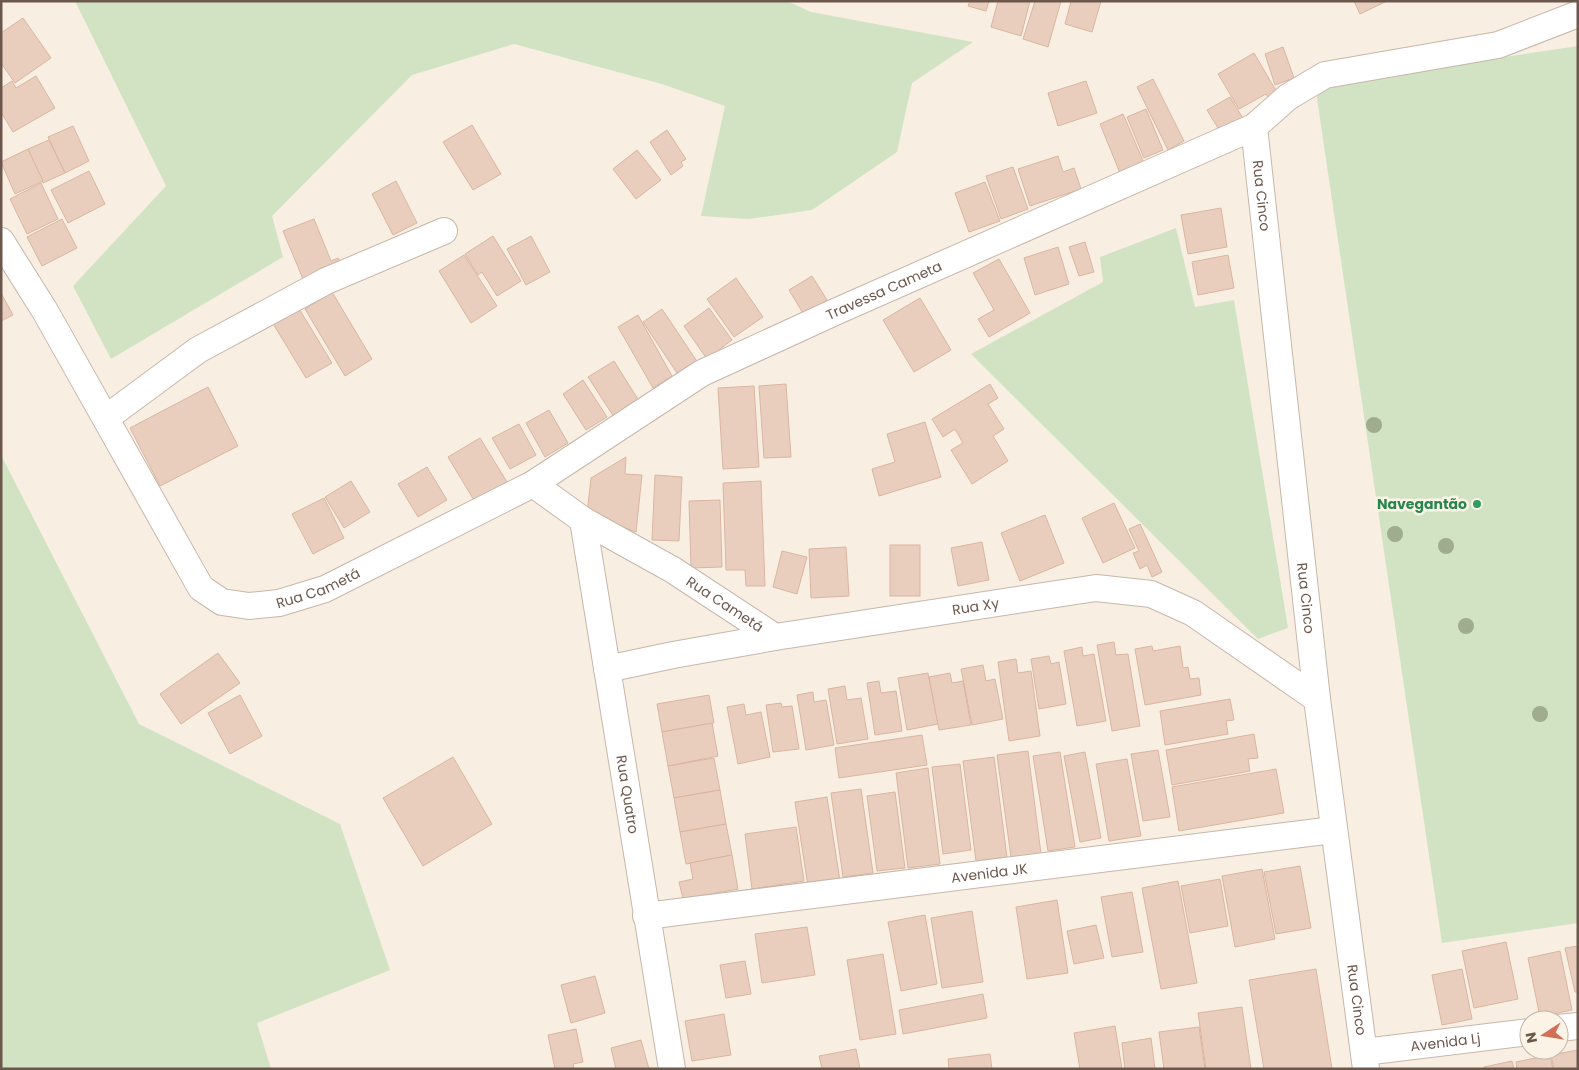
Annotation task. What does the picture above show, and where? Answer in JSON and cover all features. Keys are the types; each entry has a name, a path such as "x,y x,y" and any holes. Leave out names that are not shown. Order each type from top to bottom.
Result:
{"street":[{"name":"Travessa Cameta","path":"533,484 702,373 835,312 1254,127 1288,97 1326,75 1498,45 1578,14"},
{"name":"Rua Cinco","path":"1254,127 1317,700 1365,1060"},
{"path":"106,418 198,350 326,280 444,231"},
{"name":"Rua Cametá","path":"1,241 45,311 201,588 222,602 249,606 279,603 325,589 533,484 583,520 666,565 775,637"},
{"name":"Rua Quatro","path":"583,520 672,1069"},
{"name":"Rua Xy","path":"607,669 775,637 1096,588 1151,594 1193,613 1317,700"},
{"name":"Avenida JK","path":"646,916 1333,830"},
{"name":"Avenida Lj","path":"1365,1060 1519,1034"}],"green space":[{"path":"75,1 787,1 811,12 973,42 912,83 897,152 812,210 749,219 701,216 725,106 662,84 514,44 412,75 272,216 283,257 111,359 73,286 166,186"},
{"name":"Navegantão","path":"1578,46 1578,923 1442,943 1315,85"},
{"path":"1176,228 1195,307 1234,300 1288,628 1258,639 971,354 1103,282 1100,257"},
{"path":"1,455 139,724 340,824 390,970 257,1023 271,1069 1,1069"}],"building":[{"path":"970,1 989,1 986,11 968,6"},
{"path":"998,1 1030,1 1021,36 991,27"},
{"path":"1035,1 1061,1 1048,47 1023,39"},
{"path":"1071,1 1101,1 1092,32 1065,24"},
{"path":"1354,1 1387,1 1360,14"},
{"path":"23,18 51,58 15,83 1,63 1,33"},
{"path":"1283,47 1294,78 1275,85 1265,54"},
{"path":"1254,53 1278,94 1269,99 1266,94 1239,109 1218,74"},
{"path":"36,76 55,108 13,132 1,112 1,88 12,81 16,88"},
{"path":"1153,79 1184,141 1168,150 1137,87"},
{"path":"1086,81 1097,113 1058,126 1048,93"},
{"path":"1230,97 1244,120 1221,133 1207,110"},
{"path":"1146,109 1163,150 1144,158 1127,117"},
{"path":"1123,114 1144,163 1120,173 1100,124"},
{"path":"472,125 501,174 473,190 443,142"},
{"path":"73,126 89,161 65,173 48,137"},
{"path":"667,130 686,159 681,162 683,166 671,175 650,142"},
{"path":"49,140 65,173 43,183 28,149"},
{"path":"28,149 43,181 15,194 1,162"},
{"path":"637,150 661,180 636,199 613,169"},
{"path":"1058,156 1063,172 1074,168 1081,189 1030,206 1018,169"},
{"path":"1013,167 1028,209 1001,219 986,176"},
{"path":"89,171 105,204 68,223 51,190"},
{"path":"396,181 417,223 393,235 372,194"},
{"path":"985,182 1000,221 969,232 955,193"},
{"path":"41,183 58,219 27,234 10,199"},
{"path":"1221,208 1227,247 1188,254 1181,215"},
{"path":"62,219 77,248 42,266 27,237"},
{"path":"314,219 331,261 338,258 342,263 303,279 283,231"},
{"path":"493,236 521,281 497,296 482,272 478,275 465,254"},
{"path":"531,236 550,272 526,285 507,249"},
{"path":"1085,242 1094,272 1079,276 1069,247"},
{"path":"1058,247 1069,284 1035,295 1024,258"},
{"path":"464,255 497,306 471,323 439,271"},
{"path":"1228,255 1234,288 1198,295 1192,262"},
{"path":"999,259 1030,313 989,337 978,319 994,310 973,273"},
{"path":"812,276 827,300 804,315 789,290"},
{"path":"736,278 763,317 734,337 707,299"},
{"path":"332,292 372,359 345,376 305,309"},
{"path":"1,293 13,315 1,321"},
{"path":"920,298 951,350 914,372 883,320"},
{"path":"298,307 332,363 306,378 272,322"},
{"path":"709,308 732,340 707,359 684,326"},
{"path":"662,309 698,363 679,376 643,322"},
{"path":"638,315 672,376 653,388 618,327"},
{"path":"614,361 641,404 616,420 588,377"},
{"path":"583,380 607,417 586,430 563,394"},
{"path":"786,384 791,457 764,458 759,386"},
{"path":"990,384 998,398 988,404 1004,429 993,436 1008,461 972,484 951,450 963,443 955,429 943,437 932,419"},
{"path":"754,386 759,467 723,469 718,388"},
{"path":"208,387 238,446 160,486 130,428"},
{"path":"549,410 568,443 545,457 526,423"},
{"path":"925,422 941,477 879,496 872,469 895,462 887,434"},
{"path":"519,424 536,455 510,469 492,438"},
{"path":"480,438 507,482 475,502 448,457"},
{"path":"626,457 625,474 642,475 636,532 587,514 591,478"},
{"path":"427,467 447,500 418,517 398,484"},
{"path":"655,475 682,477 679,541 652,540"},
{"path":"351,481 370,512 344,528 325,497"},
{"path":"761,481 765,586 746,586 745,570 726,570 723,483"},
{"path":"324,498 344,538 313,554 292,514"},
{"path":"720,500 722,567 691,568 689,501"},
{"path":"1114,503 1135,548 1103,563 1082,518"},
{"path":"1045,515 1064,563 1020,581 1001,533"},
{"path":"1140,524 1162,572 1152,577 1147,565 1140,569 1133,553 1139,551 1129,529"},
{"path":"982,542 989,580 958,586 951,548"},
{"path":"890,545 920,545 920,596 890,596"},
{"path":"846,547 849,596 811,598 809,549"},
{"path":"782,551 807,557 797,594 773,587"},
{"path":"1114,642 1116,655 1128,654 1140,726 1112,731 1097,645"},
{"path":"1152,646 1153,651 1180,646 1183,668 1188,667 1190,679 1199,678 1201,695 1145,705 1135,649"},
{"path":"1082,647 1083,656 1094,654 1106,721 1077,726 1064,651"},
{"path":"218,653 240,683 181,724 160,694"},
{"path":"1049,656 1051,664 1059,662 1066,704 1039,709 1031,659"},
{"path":"1016,659 1018,673 1031,671 1040,736 1009,741 998,662"},
{"path":"983,665 986,681 995,679 1003,719 972,725 961,669"},
{"path":"928,673 938,724 907,730 898,678"},
{"path":"950,673 952,683 963,681 971,725 939,730 929,677"},
{"path":"879,681 881,693 896,691 902,731 875,735 867,683"},
{"path":"845,686 847,700 861,698 868,739 837,744 828,689"},
{"path":"813,692 814,702 826,700 834,745 806,750 797,695"},
{"path":"240,695 262,736 230,754 208,713"},
{"path":"709,695 714,723 662,732 657,704"},
{"path":"1230,699 1234,720 1226,721 1228,734 1165,745 1160,711"},
{"path":"781,703 782,707 792,706 799,749 773,752 766,705"},
{"path":"744,704 746,715 761,712 770,757 738,764 727,707"},
{"path":"712,723 718,756 668,766 662,732"},
{"path":"1254,734 1258,758 1248,759 1250,771 1172,785 1166,750"},
{"path":"922,735 927,765 839,778 835,748"},
{"path":"1158,750 1170,817 1143,821 1131,754"},
{"path":"1028,751 1041,854 1011,857 997,755"},
{"path":"1060,752 1075,847 1048,851 1033,756"},
{"path":"1085,752 1101,838 1080,842 1064,756"},
{"path":"453,757 492,824 423,866 383,798"},
{"path":"994,757 1007,857 976,861 963,761"},
{"path":"714,758 720,790 674,798 668,766"},
{"path":"1127,759 1141,836 1109,841 1096,764"},
{"path":"960,764 971,850 943,854 932,767"},
{"path":"928,768 940,864 908,868 896,773"},
{"path":"1276,769 1284,813 1179,831 1172,787"},
{"path":"861,789 873,873 843,877 831,793"},
{"path":"720,790 726,824 680,832 674,798"},
{"path":"895,792 905,868 877,871 867,796"},
{"path":"827,797 840,881 808,886 795,802"},
{"path":"726,824 732,855 686,864 680,832"},
{"path":"796,827 804,881 752,889 745,834"},
{"path":"732,855 738,889 683,899 679,882 693,879 690,863"},
{"path":"1300,866 1311,928 1276,934 1264,872"},
{"path":"1262,869 1275,939 1235,947 1222,876"},
{"path":"1220,879 1228,926 1190,933 1181,886"},
{"path":"1178,881 1197,983 1161,989 1142,888"},
{"path":"1132,892 1143,952 1112,957 1101,897"},
{"path":"1057,900 1068,973 1027,979 1016,907"},
{"path":"972,911 983,982 942,988 931,918"},
{"path":"925,915 937,984 901,991 888,922"},
{"path":"1096,925 1104,958 1074,964 1067,931"},
{"path":"807,927 815,975 762,983 755,934"},
{"path":"1506,942 1518,999 1474,1008 1462,951"},
{"path":"1578,946 1578,992 1575,992 1565,948"},
{"path":"1560,951 1572,1010 1539,1010 1528,958"},
{"path":"883,954 896,1034 860,1040 847,960"},
{"path":"745,961 751,994 726,998 720,965"},
{"path":"1316,969 1332,1069 1264,1069 1249,980"},
{"path":"1462,969 1472,1019 1442,1025 1432,975"},
{"path":"595,976 605,1013 571,1023 561,985"},
{"path":"983,994 987,1018 903,1034 899,1010"},
{"path":"1242,1007 1251,1069 1206,1069 1198,1013"},
{"path":"724,1014 731,1055 692,1061 685,1021"},
{"path":"1115,1026 1122,1069 1080,1069 1074,1033"},
{"path":"1199,1027 1205,1069 1164,1069 1159,1032"},
{"path":"576,1029 583,1062 573,1064 574,1069 555,1069 548,1035"},
{"path":"1151,1038 1155,1069 1125,1069 1122,1043"},
{"path":"641,1040 649,1069 616,1069 611,1048"},
{"path":"856,1049 860,1069 822,1069 819,1056"},
{"path":"1578,1050 1578,1069 1554,1069 1552,1060 1569,1060 1569,1052"},
{"path":"990,1054 992,1069 949,1069 948,1059"},
{"path":"1551,1060 1553,1069 1517,1069 1516,1062"},
{"path":"1512,1061 1514,1069 1484,1069 1484,1067"}],"place":[{"name":"Navegantão","path":"1477,504"}]}
